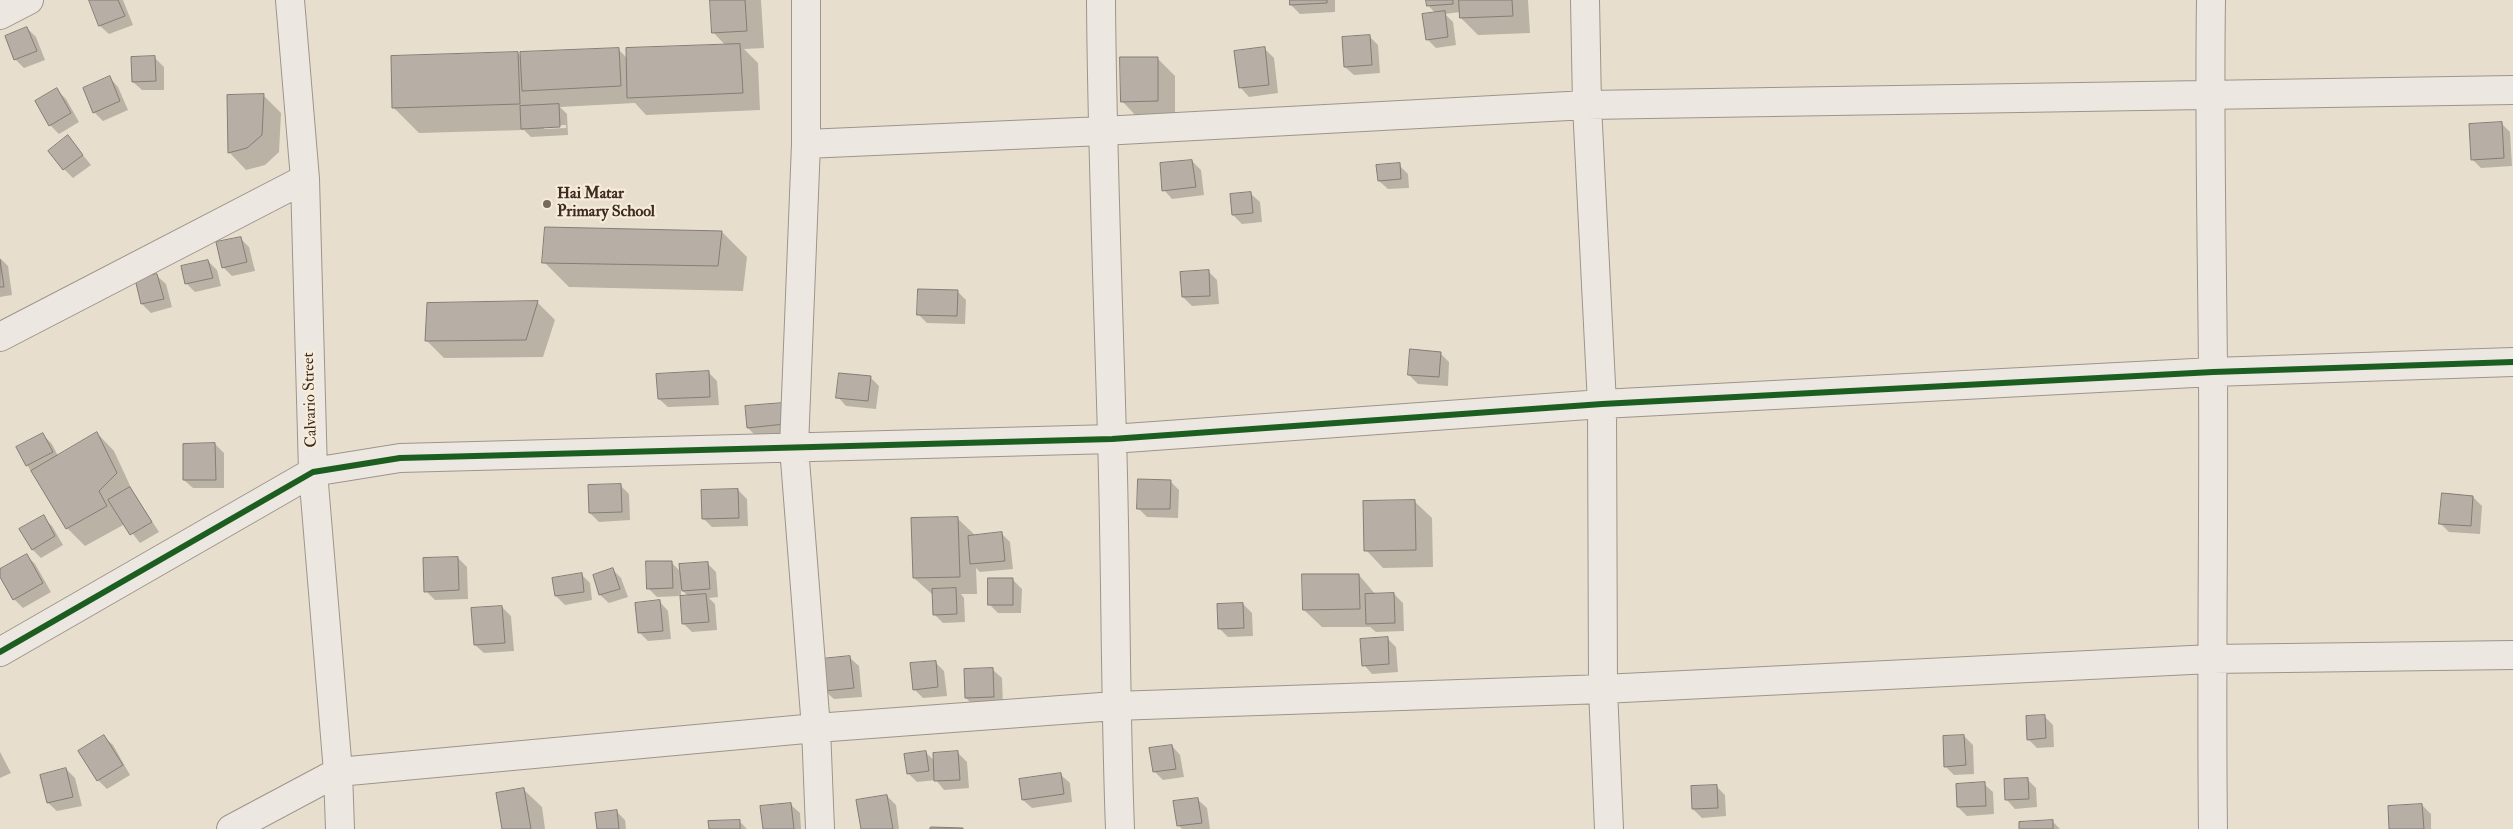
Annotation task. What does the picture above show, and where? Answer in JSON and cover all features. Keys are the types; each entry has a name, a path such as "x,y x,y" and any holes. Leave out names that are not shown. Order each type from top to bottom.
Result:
{"street":[{"path":"0,15 29,0"},
{"name":"Calvario Street","path":"290,0 305,179 313,472 338,772 340,829"},
{"path":"806,0 806,144 794,447 816,728 820,829"},
{"path":"1101,0 1102,131 1112,439 1115,706 1120,829"},
{"path":"1585,0 1587,105 1602,404 1603,689 1610,829"},
{"path":"2211,0 2209,96 2213,372 2211,659 2213,829"},
{"path":"806,144 1102,131 1587,105 2513,90"},
{"path":"0,337 305,179"},
{"path":"0,652 313,472 400,458 1112,439 1602,404 2213,372 2513,362"},
{"path":"231,829 338,772 816,728 1115,706 1603,689 2211,659 2513,655"}],"building":[{"path":"89,0 118,0 125,16 99,26"},
{"path":"710,0 745,0 747,31 712,33"},
{"path":"1290,0 1327,0 1327,3 1290,5"},
{"path":"1426,0 1453,0 1453,4 1427,6"},
{"path":"1459,0 1512,0 1513,16 1460,18"},
{"path":"1445,11 1448,37 1426,40 1422,14"},
{"path":"27,27 37,51 14,60 5,36"},
{"path":"1370,35 1372,65 1344,67 1342,37"},
{"path":"740,44 743,93 627,98 626,48"},
{"path":"1265,47 1269,85 1239,88 1234,51"},
{"path":"619,48 621,86 522,91 520,52"},
{"path":"518,52 520,104 392,108 391,56"},
{"path":"155,56 156,81 132,82 131,57"},
{"path":"1120,57 1158,57 1158,101 1121,102"},
{"path":"110,76 120,101 93,113 83,88"},
{"path":"57,88 71,113 49,126 35,101"},
{"path":"264,94 262,135 247,148 228,153 227,95"},
{"path":"559,104 560,127 521,129 520,106"},
{"path":"2502,122 2504,158 2471,160 2469,124"},
{"path":"68,135 83,155 63,170 48,151"},
{"path":"1192,160 1196,187 1162,191 1160,163"},
{"path":"1400,163 1401,179 1378,181 1376,165"},
{"path":"1251,192 1253,213 1232,215 1230,194"},
{"path":"545,227 722,231 718,266 542,263"},
{"path":"241,237 247,262 222,268 216,242"},
{"path":"0,260 4,287 0,287"},
{"path":"208,260 213,278 185,284 181,266"},
{"path":"1209,270 1210,296 1182,297 1180,272"},
{"path":"157,274 164,299 141,304 135,279"},
{"path":"918,289 958,290 957,316 917,315"},
{"path":"538,301 526,340 425,341 427,303"},
{"path":"1410,349 1441,352 1439,377 1408,375"},
{"path":"709,371 710,397 658,399 656,374"},
{"path":"839,373 871,376 868,401 836,398"},
{"path":"783,403 785,424 747,428 745,406"},
{"path":"97,432 117,473 99,491 107,506 66,529 31,471"},
{"path":"43,433 53,452 26,466 16,447"},
{"path":"215,443 216,480 183,480 183,444"},
{"path":"1138,479 1171,480 1170,509 1137,509"},
{"path":"621,484 622,512 589,513 588,485"},
{"path":"130,487 152,522 130,535 108,500"},
{"path":"738,489 739,518 702,519 701,490"},
{"path":"2442,493 2473,496 2471,526 2439,524"},
{"path":"1415,500 1416,550 1364,551 1363,501"},
{"path":"44,515 55,536 32,550 19,529"},
{"path":"958,517 960,577 913,578 911,518"},
{"path":"1002,532 1005,561 970,564 968,536"},
{"path":"27,554 43,583 13,600 0,577 0,569"},
{"path":"458,557 459,590 424,592 423,558"},
{"path":"646,561 672,561 673,588 647,589"},
{"path":"708,562 710,589 682,591 679,564"},
{"path":"613,568 620,589 599,595 593,575"},
{"path":"582,573 584,592 555,596 552,578"},
{"path":"1302,574 1359,574 1360,609 1303,610"},
{"path":"988,578 1013,578 1013,605 988,605"},
{"path":"956,588 957,614 933,615 932,589"},
{"path":"1394,593 1395,623 1366,624 1365,594"},
{"path":"706,594 709,622 682,624 680,596"},
{"path":"660,600 663,631 638,633 635,603"},
{"path":"1243,603 1244,628 1218,629 1217,604"},
{"path":"502,606 505,643 474,645 471,608"},
{"path":"1388,637 1389,664 1362,666 1360,639"},
{"path":"850,656 854,688 824,691 821,659"},
{"path":"936,661 938,687 913,690 910,663"},
{"path":"993,668 994,697 965,698 964,669"},
{"path":"2045,715 2046,738 2027,740 2026,716"},
{"path":"104,735 123,765 97,781 78,751"},
{"path":"1964,735 1966,765 1944,767 1943,736"},
{"path":"1172,745 1176,769 1153,772 1149,748"},
{"path":"926,751 929,771 907,774 904,754"},
{"path":"958,751 960,780 934,781 933,753"},
{"path":"66,768 73,797 47,803 40,775"},
{"path":"1061,773 1064,794 1022,800 1019,779"},
{"path":"2028,778 2029,799 2005,800 2004,779"},
{"path":"1985,782 1986,806 1957,807 1956,784"},
{"path":"1717,785 1718,808 1692,809 1691,786"},
{"path":"524,788 531,829 502,829 496,793"},
{"path":"887,795 893,829 861,829 856,800"},
{"path":"1198,798 1202,823 1177,826 1173,801"},
{"path":"791,803 794,829 763,829 760,806"},
{"path":"2422,804 2424,829 2389,829 2388,806"},
{"path":"617,810 619,829 597,829 595,813"},
{"path":"740,820 740,829 709,829 708,821"},
{"path":"2053,820 2053,829 2019,829 2019,822"},
{"path":"931,827 963,828 963,829 930,829"}],"cycle path":[{"path":"0,652 313,472 400,458 1112,439 1602,404 2213,372 2513,362"}],"place":[{"name":"Hai Matar Primary School","path":"547,204"}]}
